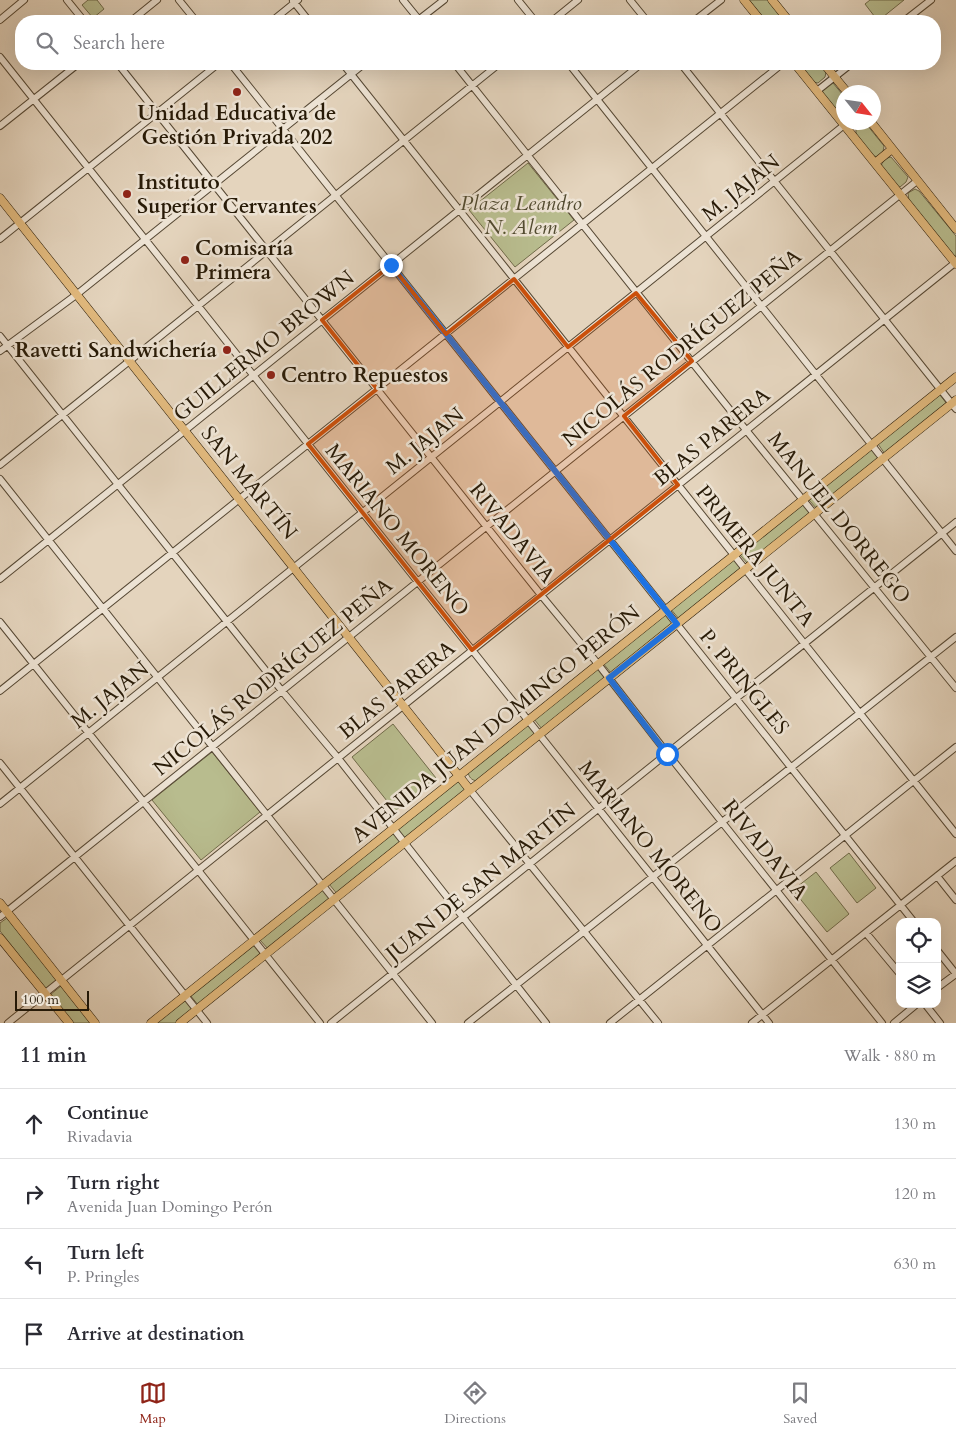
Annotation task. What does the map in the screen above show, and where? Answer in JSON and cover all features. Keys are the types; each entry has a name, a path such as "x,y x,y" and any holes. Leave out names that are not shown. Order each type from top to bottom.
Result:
{"main road":[{"path":"744,0 756,15"},
{"path":"772,0 785,15"},
{"path":"801,70 836,113"},
{"path":"829,70 841,85"},
{"path":"850,130 956,263"},
{"path":"877,130 956,229"},
{"path":"875,163 892,149"},
{"name":"SAN MARTÍN","path":"0,198 470,790"},
{"name":"AVENIDA JUAN DOMINGO PERÓN","path":"151,1023 956,377"},
{"name":"AVENIDA JUAN DOMINGO PERÓN","path":"180,1023 882,459 955,404"},
{"path":"0,903 3,914 62,980 95,1023"},
{"path":"0,938 69,1023"}],"street":[{"path":"0,20 24,0"},
{"path":"67,0 79,15"},
{"path":"138,15 157,0"},
{"path":"179,0 191,15"},
{"path":"403,0 414,15"},
{"path":"426,15 444,0"},
{"path":"518,0 530,15"},
{"path":"559,15 578,0"},
{"path":"630,0 642,15"},
{"path":"702,15 721,0"},
{"path":"911,15 930,0"},
{"path":"279,15 295,1 305,15"},
{"name":"MARIANO MORENO","path":"0,57 769,1023"},
{"path":"0,126 70,70"},
{"name":"RIVADAVIA","path":"123,70 486,527 598,664 667,754 882,1023"},
{"path":"0,240 211,70"},
{"name":"P. PRINGLES","path":"236,70 911,918"},
{"name":"PRIMERA JUNTA","path":"348,70 956,834"},
{"path":"0,351 76,295 356,70"},
{"name":"MANUEL DORREGO","path":"460,70 636,293 956,688"},
{"path":"0,465 492,70"},
{"path":"574,70 956,551"},
{"name":"GUILLERMO BROWN","path":"0,579 633,70"},
{"path":"686,70 940,390 955,404"},
{"path":"0,691 774,70"},
{"path":"817,91 843,70"},
{"name":"M. JAJAN","path":"0,804 839,130"},
{"name":"NICOLÁS RODRÍGUEZ PEÑA","path":"3,914 917,180"},
{"name":"BLAS PARERA","path":"8,1023 956,263"},
{"path":"0,336 172,554 338,758 546,1023"},
{"path":"0,479 432,1023"},
{"name":"JUAN DE SAN MARTÍN","path":"331,1023 956,522"},
{"path":"0,622 320,1023"},
{"path":"468,1023 654,878 790,766 956,637"},
{"path":"610,1023 956,747"},
{"path":"0,763 207,1023"},
{"path":"470,790 531,863 658,1023"},
{"path":"752,1023 956,861"},
{"path":"937,876 956,900"},
{"path":"866,933 896,969"},
{"path":"941,955 956,974 941,985"},
{"path":"894,1023 912,1008"},
{"path":"928,1008 940,1023"}],"highlighted area":[{"path":"391,265 446,334 514,279 568,347 636,293 692,361 624,416 678,485 472,650 308,444 377,389 322,320"}],"green space":[{"path":"88,0 97,0 104,9 97,15 90,15 82,5"},
{"path":"749,0 768,0 780,15 761,15"},
{"path":"870,0 904,0 885,15 873,15 865,4"},
{"path":"803,70 824,70 826,72 825,77 818,83 813,82"},
{"path":"830,83 833,83 836,87 836,111 820,91"},
{"path":"856,130 871,130 884,146 883,152 877,157 872,155 856,136"},
{"path":"891,157 908,177 906,182 900,187 895,185 881,167 884,160"},
{"name":"Plaza Leandro N. Alem","path":"528,163 574,220 515,267 469,210"},
{"path":"915,189 919,191 956,236 956,256 953,256 909,201 908,193"},
{"path":"940,395 947,404 885,454 878,444"},
{"path":"871,449 879,458 817,509 809,500"},
{"path":"803,504 810,513 748,564 740,555"},
{"path":"734,558 742,568 679,619 670,608"},
{"path":"666,613 674,623 611,673 603,663"},
{"path":"598,667 606,678 542,729 534,719"},
{"path":"393,724 436,778 395,811 352,757"},
{"path":"529,724 537,733 477,781 471,778 468,772"},
{"path":"212,752 260,812 201,860 152,800"},
{"path":"458,781 461,781 467,788 462,794 405,840 397,829"},
{"path":"392,832 401,843 338,895 329,884"},
{"path":"849,853 876,888 857,903 830,868"},
{"path":"816,872 849,914 827,932 793,890"},
{"path":"323,889 331,899 269,950 260,940"},
{"path":"7,918 58,981 47,990 0,931 0,923"},
{"path":"254,943 263,954 199,1006 190,995"},
{"path":"61,986 91,1023 74,1023 50,995"},
{"path":"185,999 193,1009 176,1023 155,1023"}],"place":[{"name":"Unidad Educativa de Gestión Privada 202","path":"237,92"},
{"name":"Instituto Superior Cervantes","path":"127,194"},
{"name":"Comisaría Primera","path":"185,260"},
{"name":"Ravetti Sandwichería","path":"227,350"},
{"name":"Centro Repuestos","path":"271,375"}],"route":[{"path":"391,265 677,624 609,678 667,754"}]}
